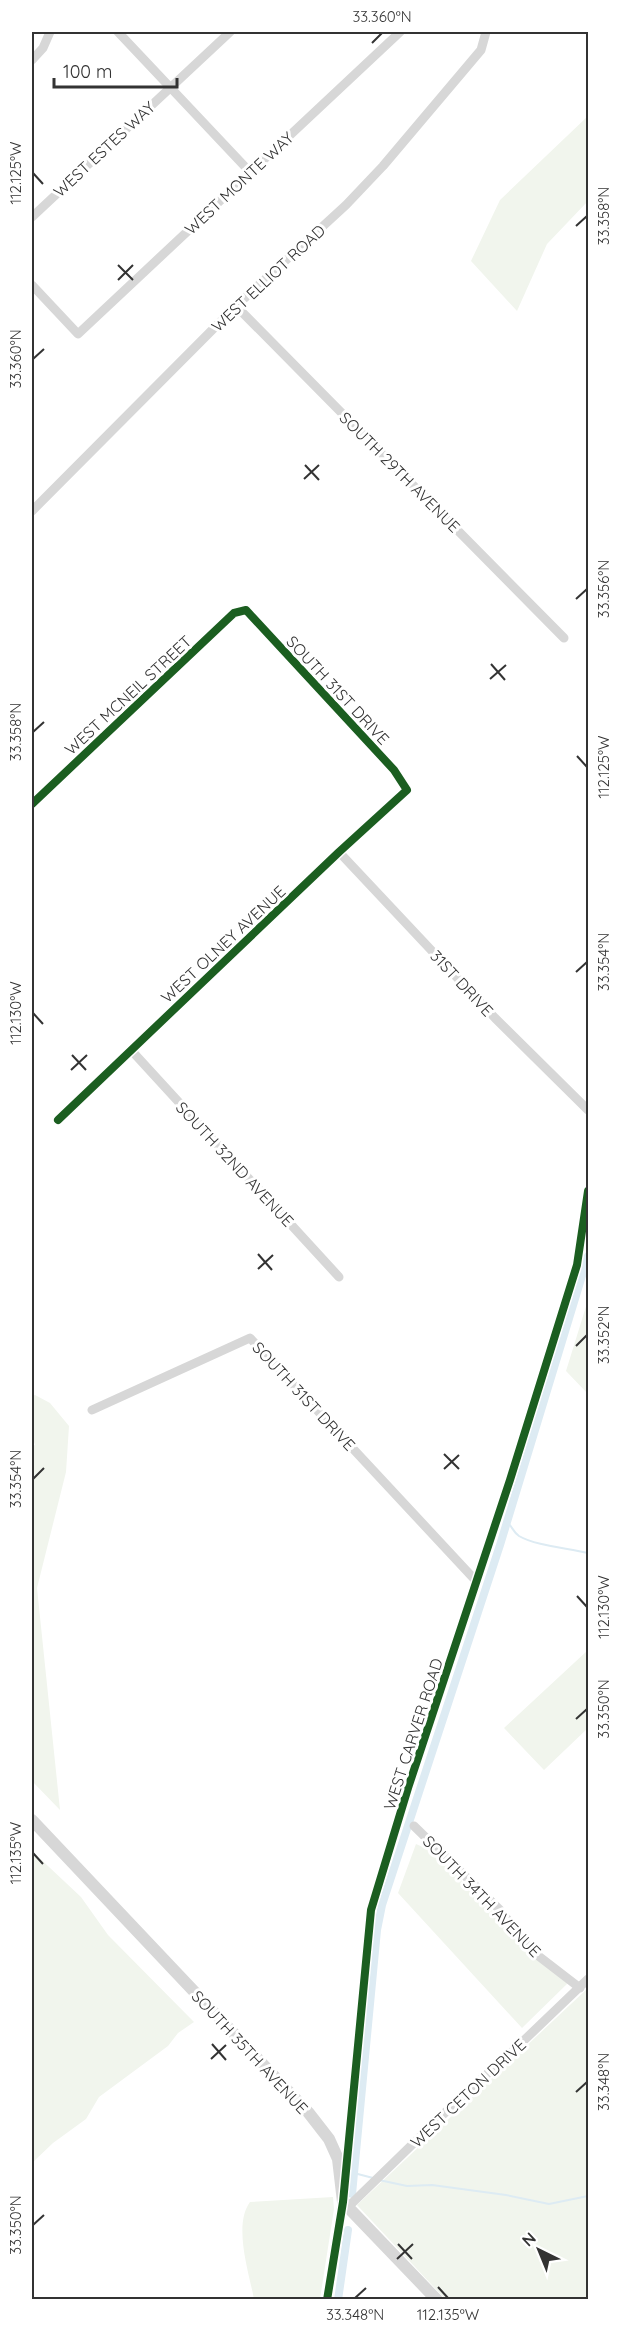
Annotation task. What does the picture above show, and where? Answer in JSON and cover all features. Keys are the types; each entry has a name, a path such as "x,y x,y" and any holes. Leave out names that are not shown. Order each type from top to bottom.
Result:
{"street":[{"path":"32,60 43,48 50,32"},
{"path":"118,32 250,172"},
{"name":"WEST ESTES WAY","path":"32,217 230,32"},
{"name":"WEST MONTE WAY","path":"32,285 78,334 400,32"},
{"name":"WEST ELLIOT ROAD","path":"32,511 236,306 346,205 481,50 486,32"},
{"name":"SOUTH 29TH AVENUE","path":"236,306 564,638"},
{"name":"SOUTH 31ST DRIVE","path":"246,610 394,770 408,790"},
{"name":"WEST MCNEIL STREET","path":"32,804 218,627 234,613 246,610"},
{"name":"WEST OLNEY AVENUE","path":"58,1120 339,852 408,790"},
{"name":"31ST DRIVE","path":"339,852 495,1018 588,1110"},
{"name":"SOUTH 32ND AVENUE","path":"131,1050 339,1277"},
{"name":"WEST CARVER ROAD","path":"327,2300 345,2205 371,1910 408,1788 477,1581 577,1265 588,1191"},
{"name":"SOUTH 31ST DRIVE","path":"92,1410 250,1338 477,1581"},
{"name":"SOUTH 35TH AVENUE","path":"32,1820 316,2121 329,2139 338,2159 345,2205"},
{"name":"SOUTH 34TH AVENUE","path":"414,1827 500,1910 532,1951 580,1988"},
{"name":"WEST CETON DRIVE","path":"345,2205 588,1979"},
{"path":"345,2205 437,2300"}],"shaded area":[{"path":"588,116 588,201 547,244 517,311 471,261 500,200"},
{"path":"588,1300 588,1394 566,1371"},
{"path":"35,1395 50,1403 69,1426 66,1472 37,1588 60,1810 32,1781 32,1446 35,1445 32,1436 32,1396"},
{"path":"588,1650 588,1728 544,1770 504,1728"},
{"path":"416,1844 432,1851 502,1920 532,1954 568,1983 522,2028 398,1893"},
{"path":"32,1851 81,1897 108,1935 194,2022 178,2033 168,2046 99,2097 86,2119 53,2143 32,2163"},
{"path":"588,1988 588,2299 445,2299 357,2205"},
{"path":"333,2197 334,2209 320,2299 254,2299 242,2236 245,2212 250,2202"}],"waterway":[{"path":"352,2194 377,1930 382,1905 500,1545 588,1256"},
{"path":"507,1522 517,1534 526,1539 588,1553"},
{"path":"354,2173 373,2178"},
{"path":"379,2180 407,2186 432,2185 506,2195 549,2204 588,2196"},
{"path":"338,2300 348,2230"}],"cycle path":[{"path":"32,804 234,613 246,610 394,770 407,790 58,1120"},
{"path":"327,2300 343,2202 371,1910 408,1788 510,1480 577,1265 588,1191"}]}
